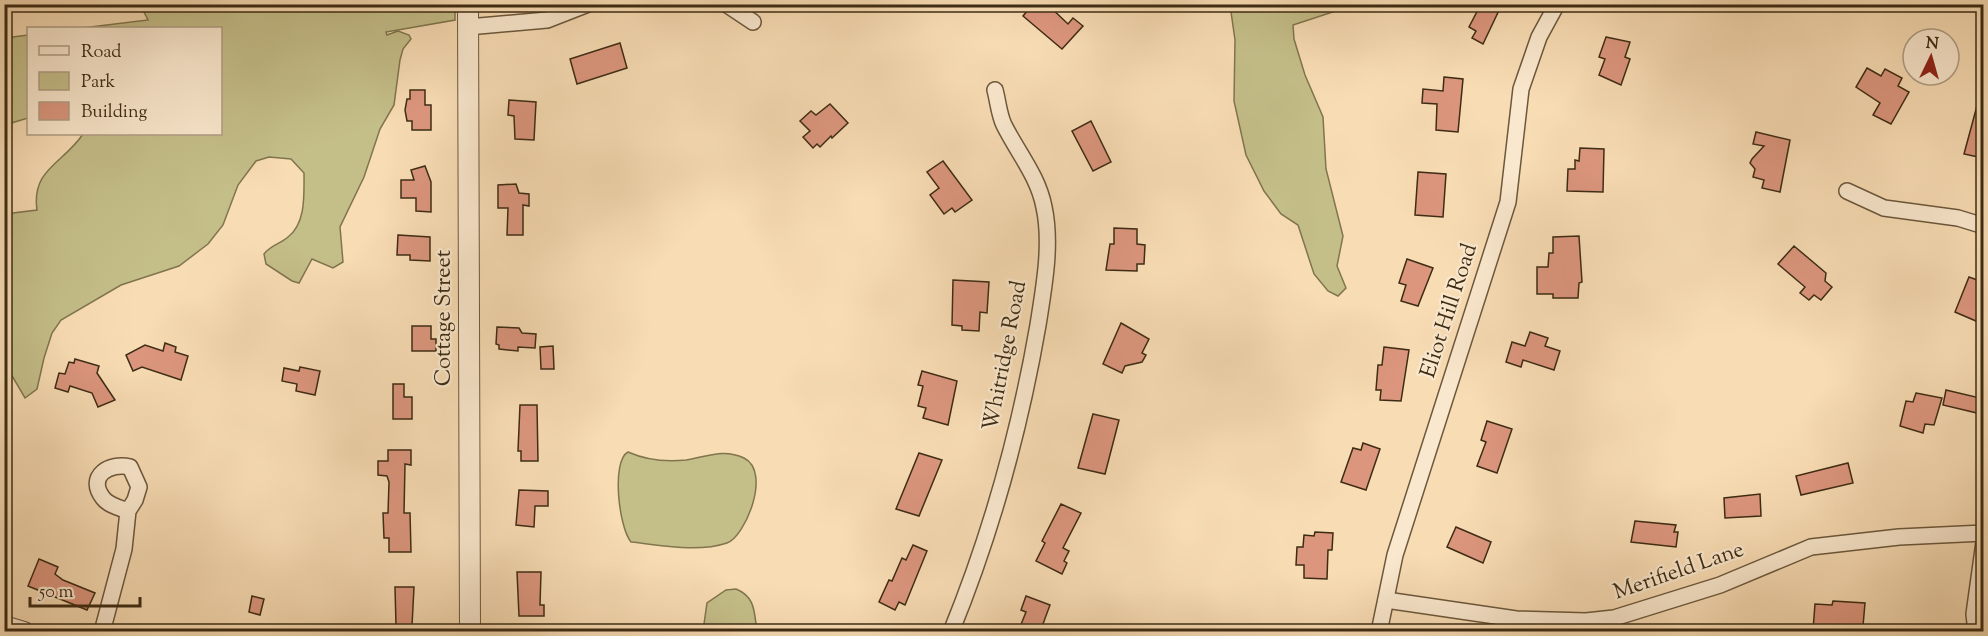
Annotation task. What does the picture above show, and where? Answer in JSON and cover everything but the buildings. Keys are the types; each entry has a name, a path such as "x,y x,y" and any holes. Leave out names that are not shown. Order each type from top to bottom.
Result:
{"street":[{"name":"Cottage Street","path":"468,4 470,632"},
{"path":"468,27 547,20 588,4"},
{"path":"726,4 753,22"},
{"name":"Eliot Hill Road","path":"1379,632 1395,555 1508,202 1521,89 1539,37 1557,4"},
{"name":"Whitridge Road","path":"951,632 965,597 1001,484 1024,397 1041,308 1047,253 1045,207 1034,176 1003,123 995,90"},
{"path":"1847,191 1884,208 1958,218 1983,226"},
{"path":"102,632 124,549 128,511"},
{"name":"Merifield Lane","path":"1386,600 1516,619 1586,621 1614,618 1720,585 1811,547 1899,537 1983,534"},
{"path":"1976,632 1974,615 1983,542"},
{"path":"4,626 24,632"}],"green space":[{"path":"455,4 455,20 386,32 387,35 398,31 409,35 411,39 403,49 400,60 394,105 380,129 364,177 340,227 343,262 333,268 312,259 299,283 266,264 264,254 288,237 298,224 303,208 304,173 291,159 269,157 256,161 238,185 223,225 208,244 179,266 121,285 61,320 52,333 37,389 25,398 5,364 5,214 37,210 36,196 44,176 82,135 222,135 222,27 90,27 148,20 144,12 144,5"},
{"path":"1227,4 1354,5 1293,25 1294,39 1305,75 1323,117 1326,169 1343,236 1337,266 1346,288 1338,296 1328,291 1314,274 1298,225 1281,214 1264,191 1246,155 1234,101 1235,40 1231,12 1226,8"},
{"path":"27,35 27,118 5,125 5,38"},
{"path":"628,452 649,459 664,460 686,460 722,453 744,458 752,465 756,476 756,489 748,517 741,529 727,543 715,546 679,547 631,542 620,510 618,481 623,458"},
{"path":"736,589 743,592 751,601 757,631 703,631 707,603 726,590"}]}
